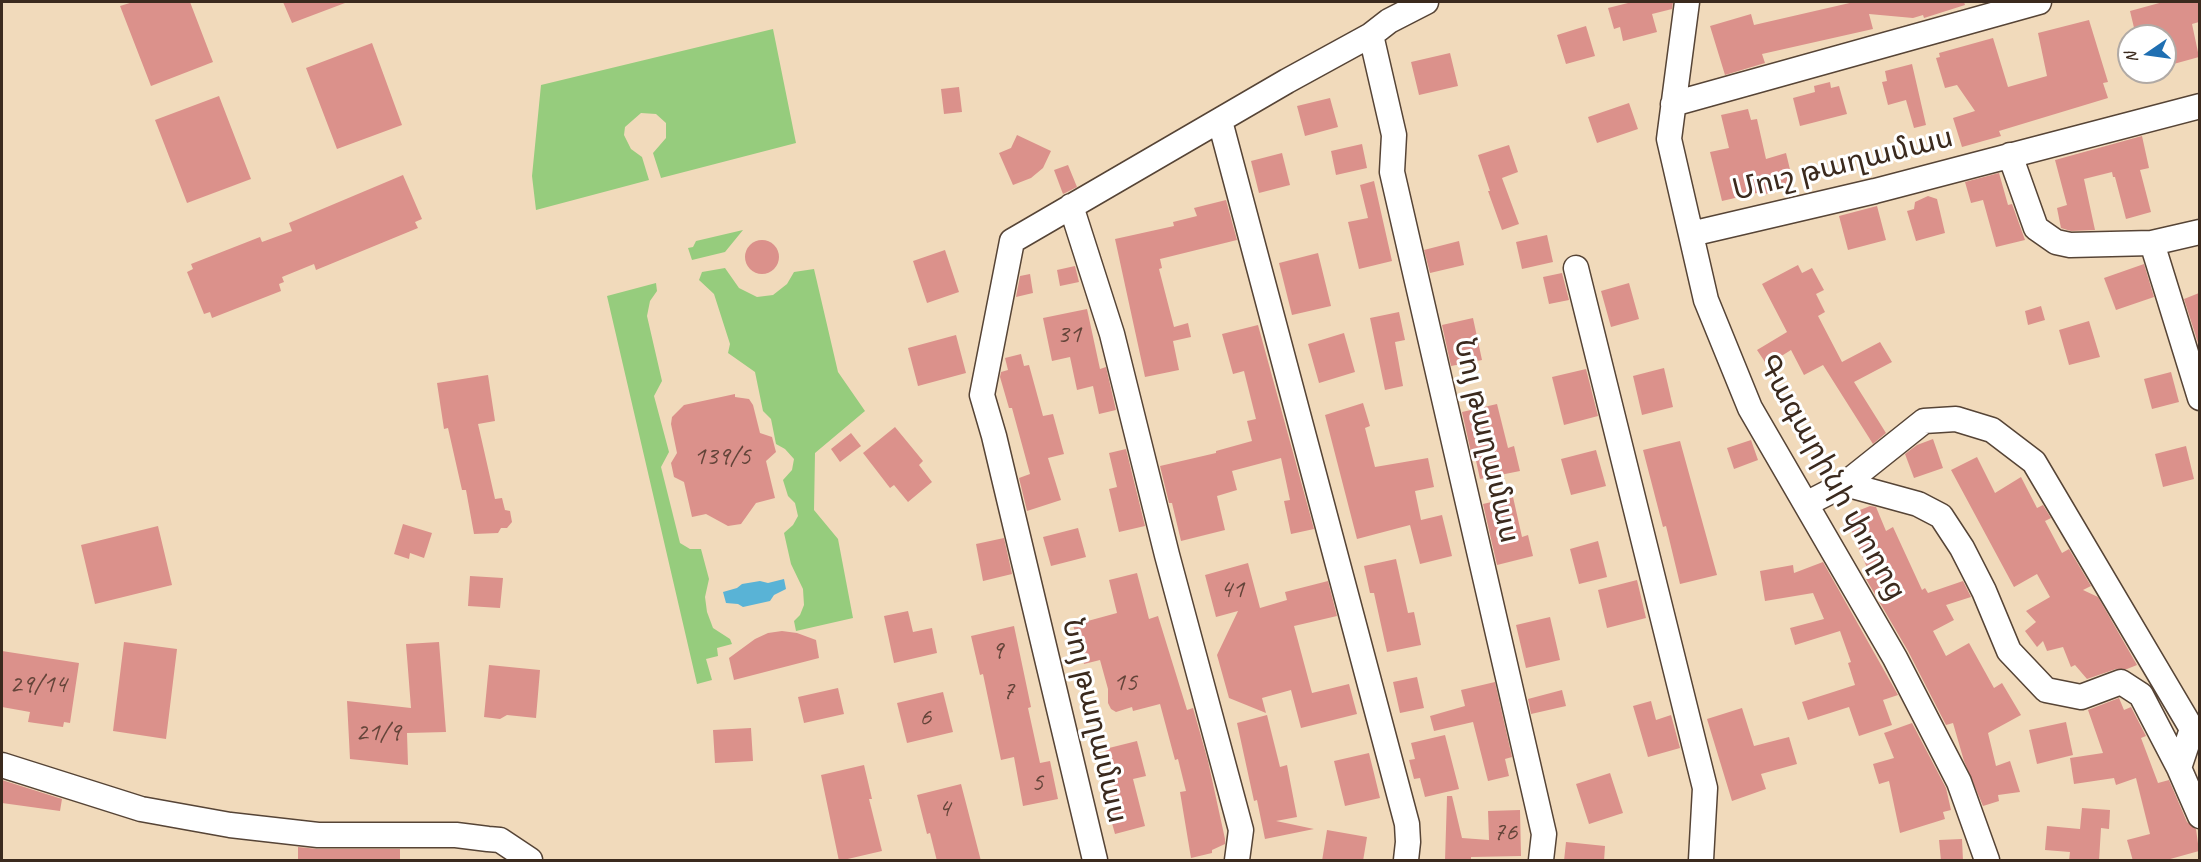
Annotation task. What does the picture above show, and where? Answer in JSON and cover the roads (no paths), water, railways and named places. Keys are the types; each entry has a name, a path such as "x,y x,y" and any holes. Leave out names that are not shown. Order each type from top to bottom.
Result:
{"street":[{"name":"Նոյ թաղամաս","path":"1095,861 994,436 982,395 1012,241 1287,81 1371,35 1389,21 1426,2"},
{"name":"Գագարինի փողոց","path":"1687,2 1669,139 1706,300 1750,408 1895,658 1959,782 1987,861"},
{"path":"1673,104 2039,2"},
{"name":"Նոյ թաղամաս","path":"1371,35 1394,135 1392,172 1544,834 1541,861"},
{"name":"Մուշ թաղամաս","path":"1691,234 1875,191 2199,106"},
{"path":"1220,121 1407,824 1406,861"},
{"path":"2010,155 2036,228 2056,242 2070,245 2152,243 2199,232"},
{"path":"1071,206 1112,334 1167,555 1241,830 1237,861"},
{"path":"2152,243 2199,398"},
{"path":"1576,268 1706,788 1701,861"},
{"path":"1806,504 1845,484 1924,421 1956,419 1992,430 2034,462 2192,729 2179,768"},
{"path":"1845,484 1918,504 1941,516 1962,548 2009,651 2046,690 2081,697 2121,682 2141,695 2179,768 2199,816"},
{"path":"2,765 141,809 230,825 318,835 456,835 530,861"}],"water":[{"path":"784,579 786,589 774,595 770,601 743,607 726,603 723,592 742,584 760,581 768,583"}]}
